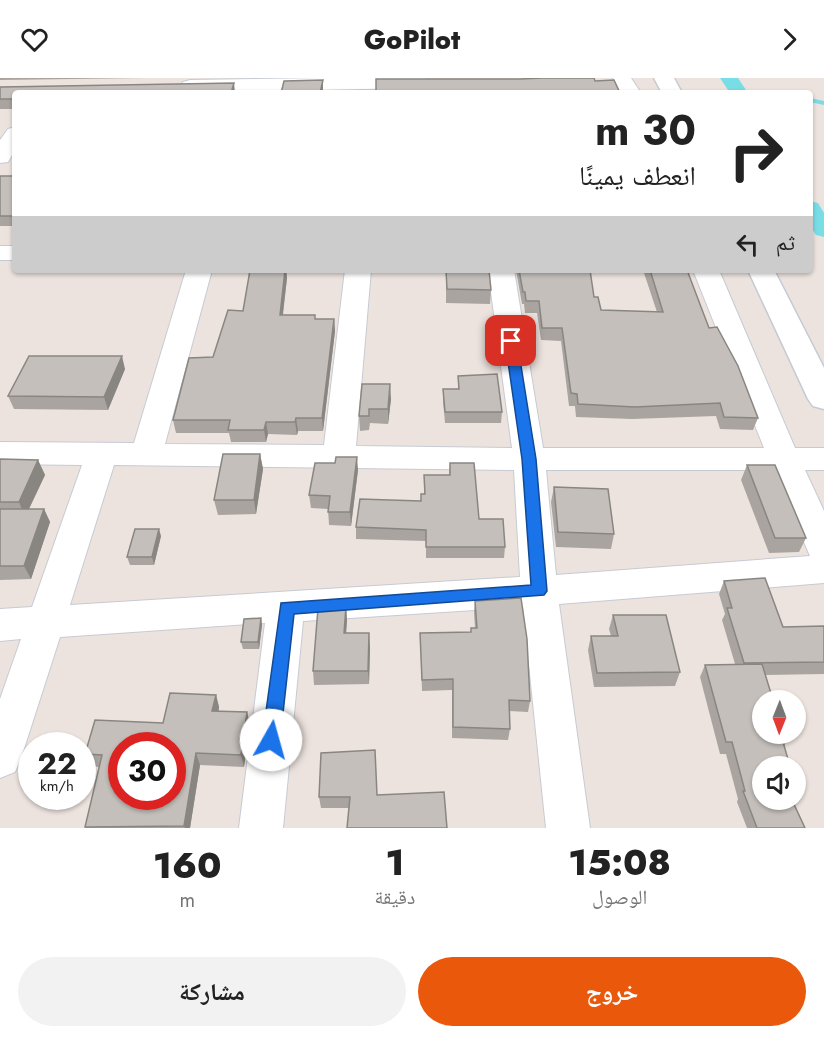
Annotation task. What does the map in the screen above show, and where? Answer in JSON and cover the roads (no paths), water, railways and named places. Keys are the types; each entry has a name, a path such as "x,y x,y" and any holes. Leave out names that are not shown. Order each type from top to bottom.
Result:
{"street":[{"path":"172,86 219,82 264,89 443,81"},
{"path":"0,157 12,138"},
{"path":"147,453 198,273"},
{"path":"339,456 358,273"},
{"path":"501,273 529,459 539,591 568,828"},
{"path":"707,273 824,549"},
{"path":"761,273 824,399"},
{"path":"0,453 529,459 824,459"},
{"path":"0,758 102,454"},
{"path":"0,625 539,591 824,568"},
{"path":"261,828 286,608"}],"waterway":[{"path":"729,78 737,90"},
{"path":"813,101 824,103"},
{"path":"813,213 824,230"}]}
